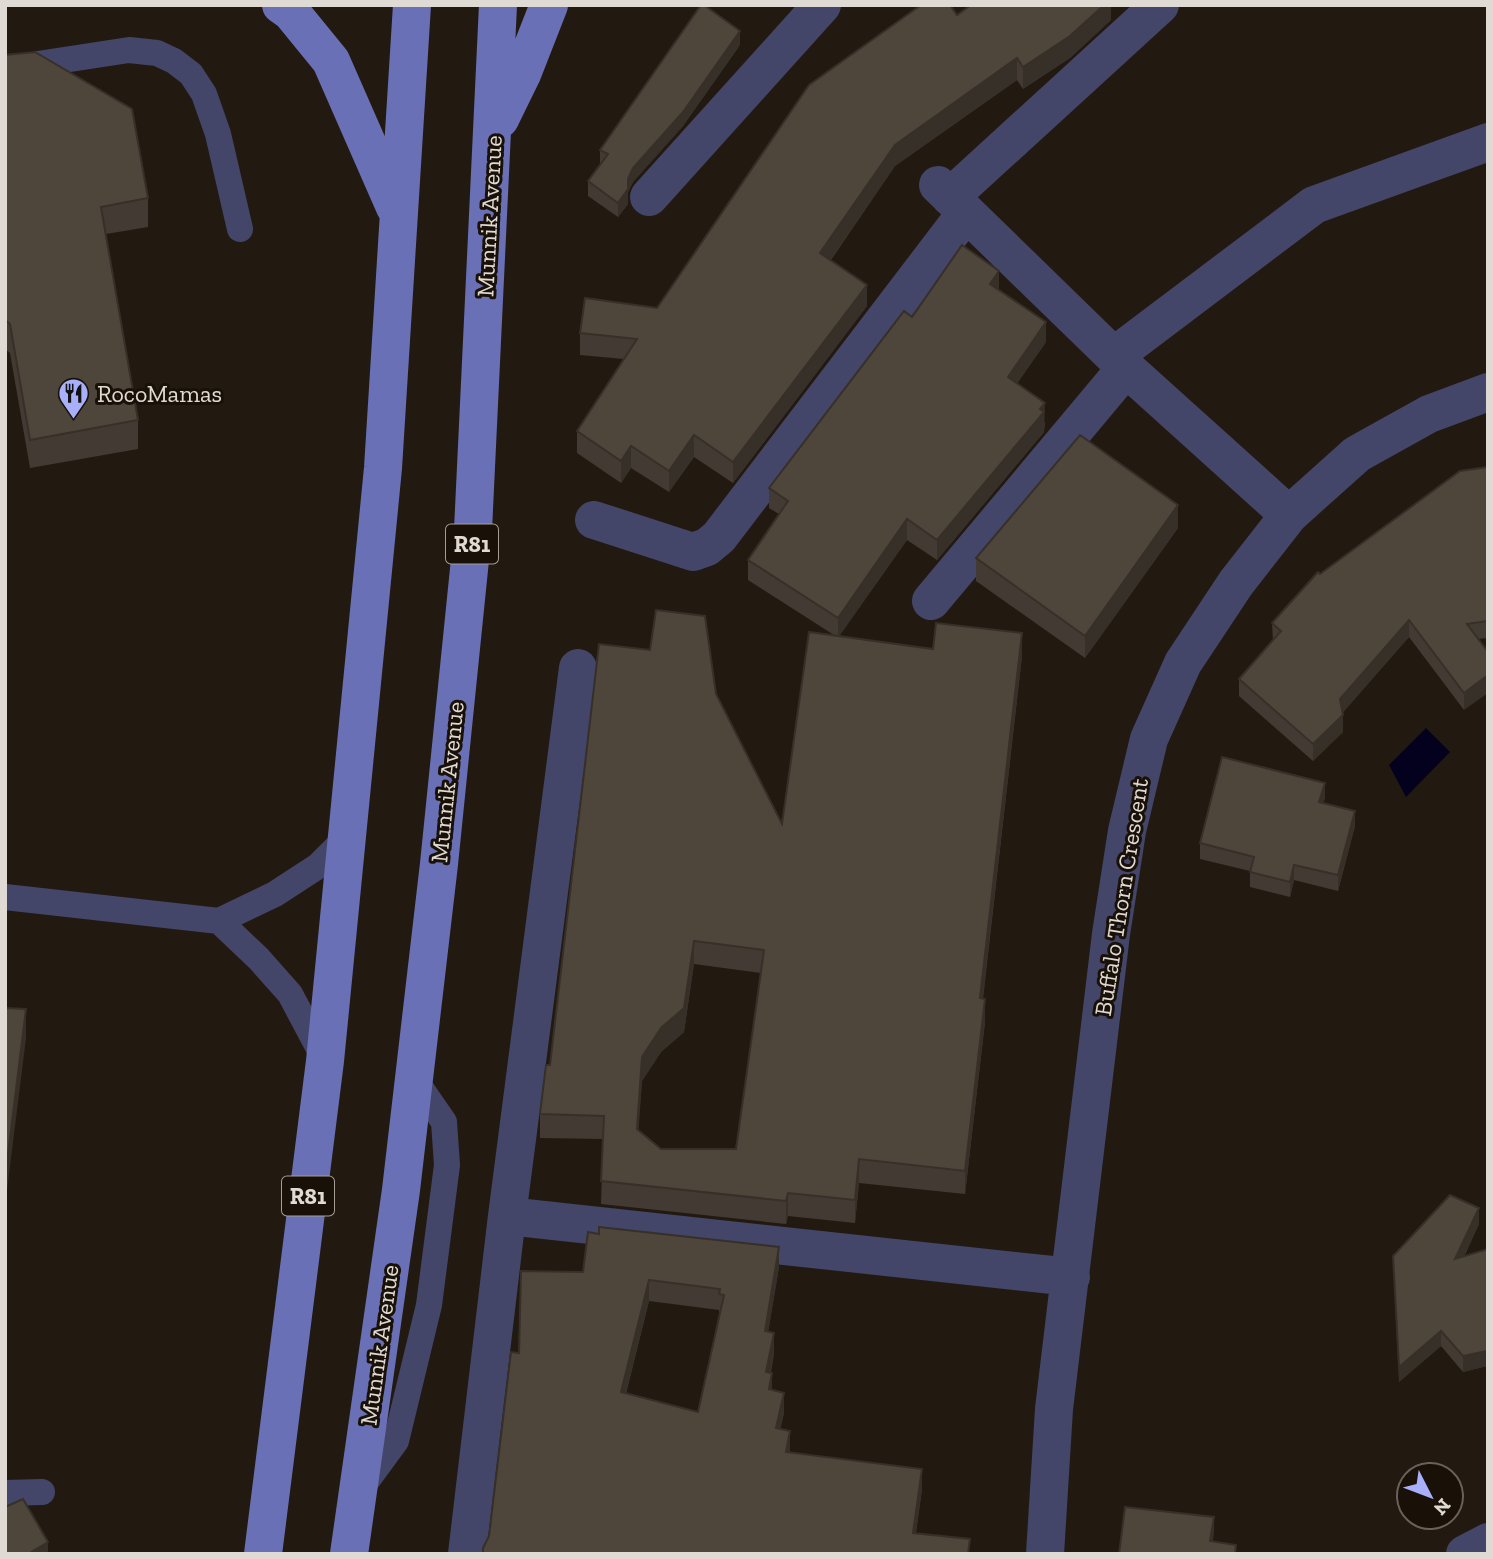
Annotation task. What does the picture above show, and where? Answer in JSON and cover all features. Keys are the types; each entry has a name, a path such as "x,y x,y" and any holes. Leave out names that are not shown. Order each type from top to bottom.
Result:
{"main road":[{"path":"281,5 291,12 331,61 397,212"},
{"name":"R81","path":"263,1554 325,1061 383,468 412,5"},
{"name":"Munnik Avenue","path":"349,1554 415,1080 473,530 498,5"},
{"path":"493,133 522,74 549,5"}],"street":[{"path":"649,197 822,5"},
{"path":"594,520 693,552 707,547 719,537 951,198 1160,5"},
{"path":"931,601 1120,362 1314,205 1488,142"},
{"path":"951,198 1120,362 1289,515"},
{"name":"Buffalo Thorn Crescent","path":"1045,1554 1054,1409 1111,934 1127,831 1149,739 1183,663 1236,583 1289,515 1357,454 1429,414 1488,391"},
{"path":"467,1554 507,1216 578,667"},
{"path":"507,1216 1071,1277"},
{"path":"1465,1554 1488,1542"}],"lane":[{"path":"5,68 129,50 157,53 174,61 191,74 204,94 218,134 240,229"},
{"path":"5,897 219,921 275,894 318,866 347,837"},
{"path":"219,921 259,959 290,994 325,1061"},
{"path":"5,1493 43,1492"}],"water":[{"path":"1426,728 1450,752 1406,797 1389,765"}],"building":[{"path":"701,5 740,31 683,112 633,168 628,179 628,189 618,203 588,181 608,154 600,150"},
{"path":"921,5 950,5 957,15 971,5 1104,5 1070,36 1023,67 1017,58 895,145 820,253 867,285 733,462 694,435 669,471 631,446 621,461 577,431 637,339 580,333 585,298 657,308 809,85"},
{"path":"35,52 132,109 148,198 101,207 138,420 30,440 10,324 5,320 5,55"},
{"path":"962,245 999,271 990,284 1046,322 1008,377 1045,403 1040,409 1044,412 937,540 907,519 838,618 748,560 788,501 769,488 904,311 912,317"},
{"path":"1080,435 1178,505 1085,636 976,558"},
{"path":"1488,467 1488,621 1467,624 1488,652 1488,675 1464,693 1409,620 1340,699 1343,715 1313,744 1239,679 1281,631 1272,623 1318,572 1320,574 1460,471"},
{"path":"656,610 705,616 716,694 782,824 809,632 933,649 936,623 1022,633 980,998 985,999 965,1171 859,1159 855,1200 788,1193 786,1201 601,1181 604,1116 540,1114 546,1065 550,1065 599,644 650,650","holes":["694,941 764,950 736,1149 661,1149 637,1129 642,1057 661,1028 684,1008"]},
{"path":"1222,757 1325,783 1319,802 1355,811 1338,875 1294,865 1290,882 1250,872 1254,857 1200,843"},
{"path":"5,1008 26,1009 5,1178"},
{"path":"1450,1195 1479,1208 1455,1259 1488,1249 1488,1350 1463,1356 1441,1331 1399,1367 1393,1256"},
{"path":"599,1227 779,1247 765,1331 774,1333 766,1372 772,1373 769,1389 784,1393 776,1428 790,1431 786,1452 922,1469 913,1533 970,1539 968,1554 483,1554 489,1536 511,1352 519,1353 521,1271 583,1272 588,1232 599,1234","holes":["649,1280 720,1289 719,1294 724,1295 698,1412 621,1392"]},
{"path":"23,1499 48,1542 28,1554 5,1554 5,1507"},
{"path":"1125,1507 1214,1517 1210,1541 1236,1545 1235,1554 1119,1554"}],"place":[{"name":"RocoMamas","path":"74,420"}]}
